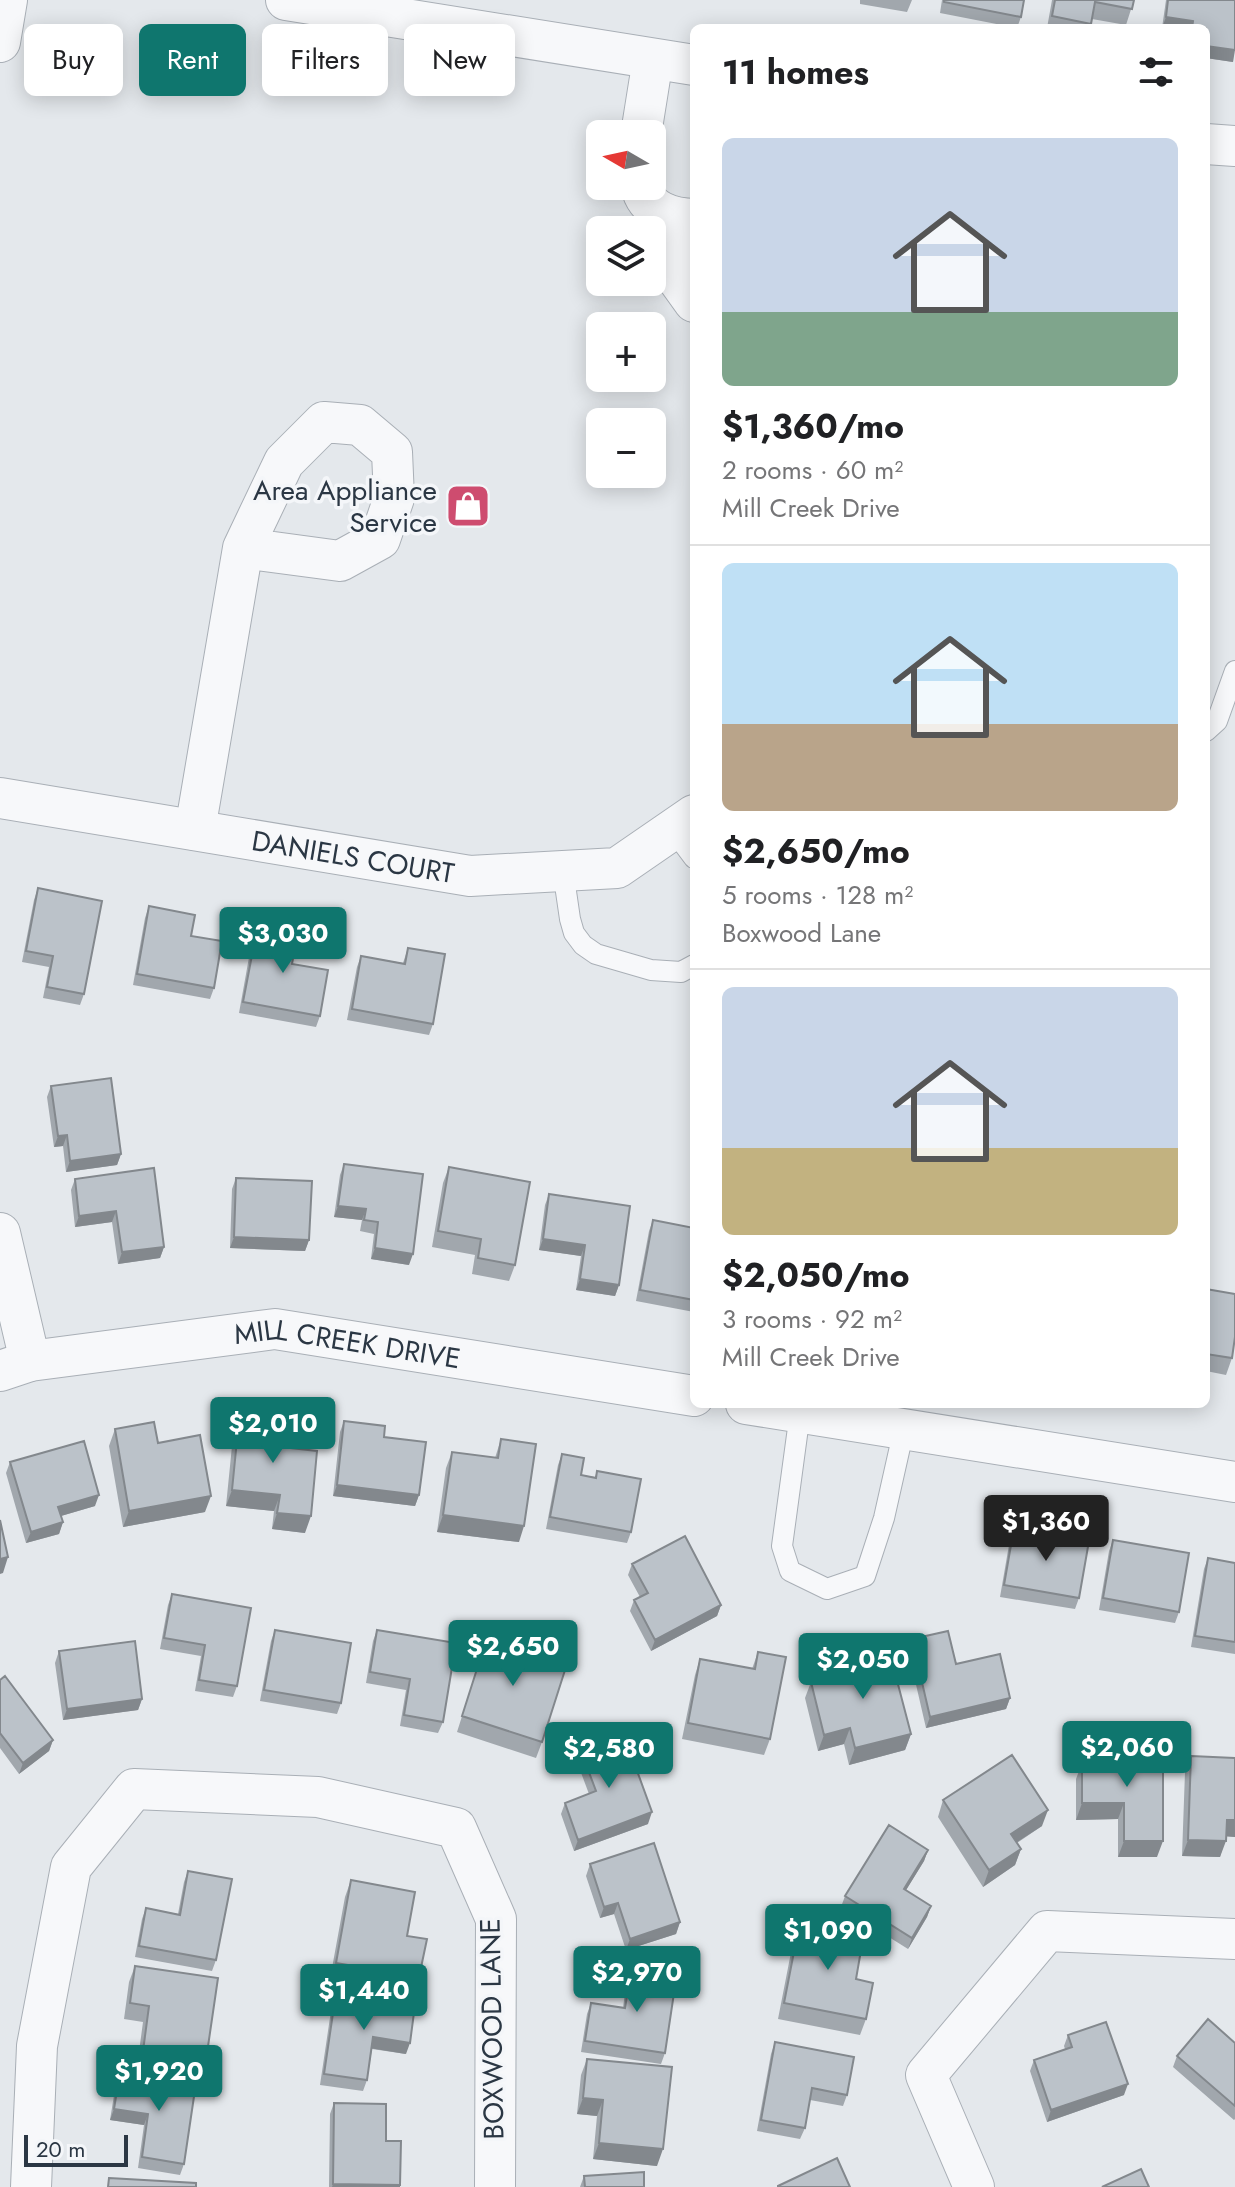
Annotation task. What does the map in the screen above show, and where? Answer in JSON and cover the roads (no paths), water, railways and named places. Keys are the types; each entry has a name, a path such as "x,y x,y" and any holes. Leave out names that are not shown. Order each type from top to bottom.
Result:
{"street":[{"path":"0,42 7,0"},
{"path":"286,0 690,64"},
{"path":"643,120 653,59"},
{"path":"1210,144 1235,146"},
{"path":"647,200 658,212 689,219 671,270 690,296"},
{"path":"195,830 243,548"},
{"name":"DANIELS COURT","path":"0,798 470,876 617,868 687,834"},
{"path":"0,1233 15,1366"},
{"name":"MILL CREEK DRIVE","path":"15,1366 275,1329 690,1395"},
{"path":"770,1408 1235,1482"},
{"name":"BOXWOOD LANE","path":"31,2187 37,2046 71,1867 134,1789 318,1797 456,1828 496,1919 495,2187"},
{"path":"974,2187 926,2075 1047,1931 1235,1939"}],"lane":[{"path":"1210,727 1217,721 1235,671"},
{"path":"563,871 570,919 574,933 583,945 596,954 651,970 681,972 690,967"},
{"path":"800,1413 782,1546 790,1571 827,1589 865,1576 884,1518 904,1429"}],"place":[{"name":"Area Appliance Service","path":"468,506"}]}
